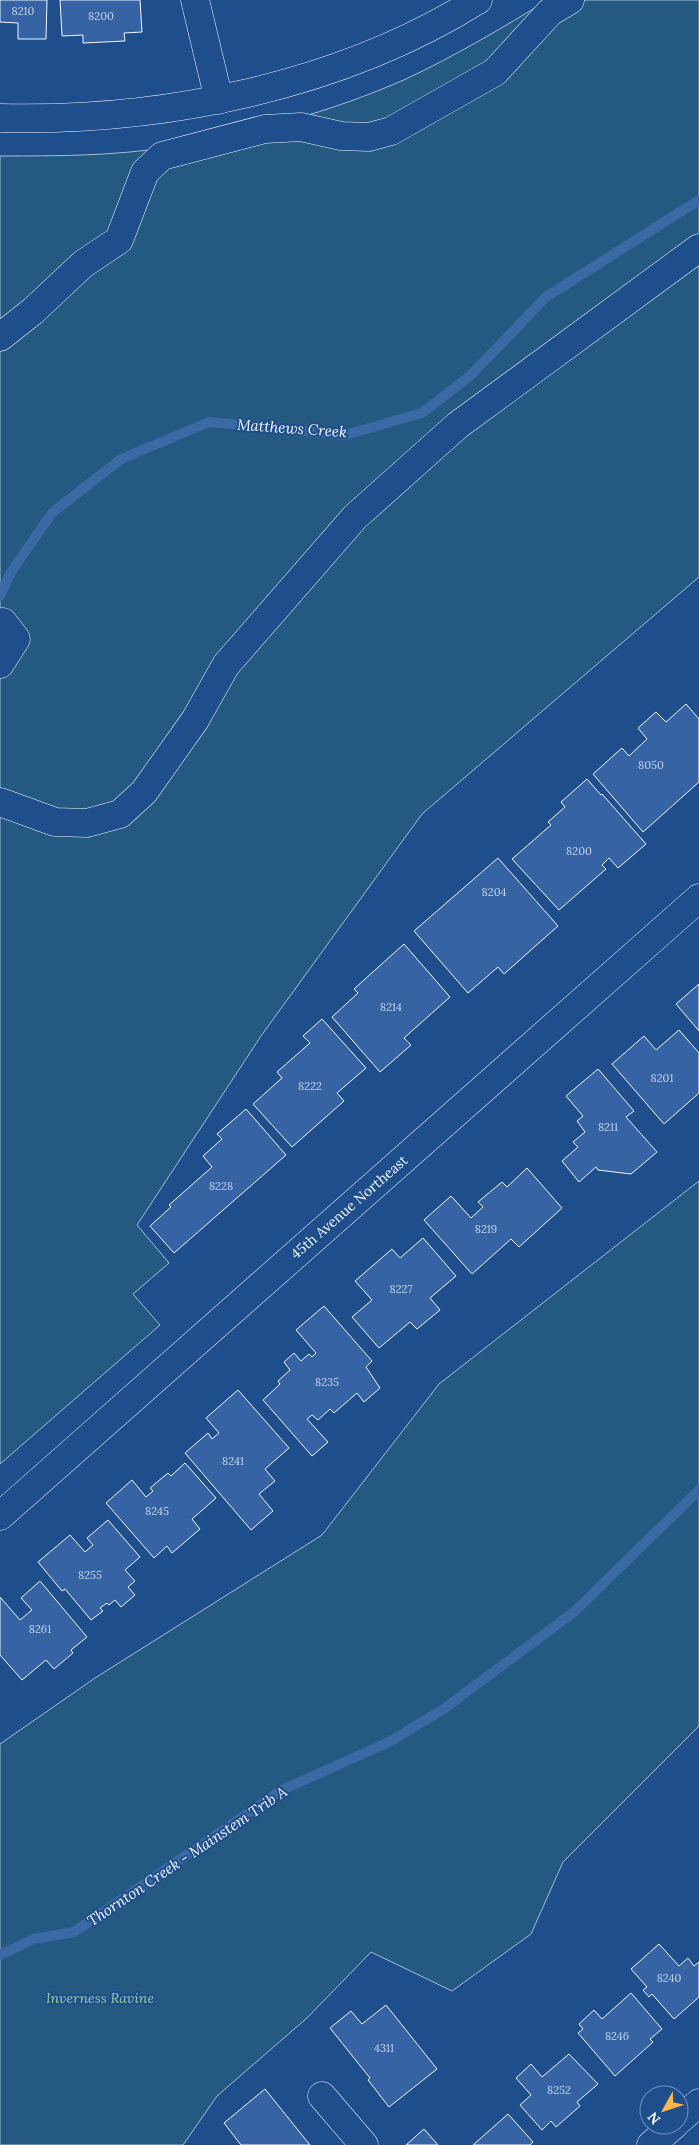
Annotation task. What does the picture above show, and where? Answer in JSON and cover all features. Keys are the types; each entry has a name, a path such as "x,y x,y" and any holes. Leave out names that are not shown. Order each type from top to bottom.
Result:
{"street":[{"path":"196,0 219,100"},
{"path":"0,118 50,120 129,114 219,100 287,83 353,60 416,33 478,0"},
{"path":"0,336 33,311 83,264 119,240 145,172 162,156 265,129 301,127 341,136 369,137 391,131 495,72 550,12 570,0"},
{"path":"0,802 55,822 87,824 120,814 144,792 195,720 226,665 355,517 458,425 699,248"},
{"path":"0,664 16,639 2,623"},
{"name":"45th Avenue Northeast","path":"0,1516 699,898"},
{"path":"322,2096 364,2145"},
{"path":"689,2112 699,2103"},
{"path":"651,2145 662,2135"}],"green space":[{"path":"548,0 699,0 699,577 422,814 261,1036 137,1225 169,1263 133,1294 160,1325 0,1464 0,156 85,155 149,150 230,136 319,112 406,79 496,31"},
{"name":"Inverness Ravine","path":"699,1181 699,1726 563,1862 531,1934 452,1991 371,1952 307,2018 217,2096 183,2145 0,2145 0,1744 95,1678 322,1535 439,1384"}],"building":[{"path":"0,0 47,0 46,39 18,39 18,23 0,22"},
{"path":"60,0 140,0 142,32 124,33 125,41 83,43 83,35 62,36"},
{"path":"686,704 699,719 699,782 643,832 593,774 622,748 629,756 647,739 638,728 656,712 666,722"},
{"path":"587,779 646,844 618,868 609,858 602,865 606,869 559,910 512,859 551,825 548,822 565,807 561,802"},
{"path":"498,858 558,926 504,974 498,967 468,993 414,931"},
{"path":"404,944 450,997 404,1038 411,1045 380,1072 332,1017 358,993 354,989"},
{"path":"699,984 699,1031 676,1004"},
{"path":"322,1019 366,1068 337,1093 344,1101 292,1147 253,1104 282,1078 277,1072 310,1043 303,1036"},
{"path":"679,1030 699,1053 699,1093 664,1124 612,1064 644,1036 656,1050"},
{"path":"598,1069 634,1111 626,1117 657,1152 631,1174 598,1170 596,1167 579,1182 562,1161 578,1147 573,1142 585,1132 577,1121 583,1116 566,1096"},
{"path":"246,1109 286,1155 174,1253 150,1226 171,1207 169,1205 212,1167 203,1156 222,1139 217,1134"},
{"path":"527,1168 562,1208 519,1247 511,1239 472,1274 424,1220 451,1196 471,1218 483,1207 478,1202 502,1182 507,1187"},
{"path":"423,1238 456,1276 430,1298 440,1310 417,1329 410,1322 379,1348 352,1317 372,1300 355,1281 392,1249 400,1258"},
{"path":"324,1306 372,1361 366,1367 380,1388 364,1402 357,1393 334,1413 330,1409 318,1420 312,1415 307,1419 328,1442 312,1456 263,1400 280,1384 278,1381 290,1370 284,1362 294,1353 301,1361 309,1354 312,1357 316,1353 296,1330"},
{"path":"238,1390 289,1448 265,1469 275,1481 259,1494 273,1511 251,1530 185,1453 208,1433 212,1439 219,1433 206,1418"},
{"path":"185,1463 216,1498 192,1519 200,1529 172,1553 167,1546 154,1558 106,1503 132,1480 146,1497 153,1491 150,1488 168,1473 171,1476"},
{"path":"108,1520 140,1557 125,1570 135,1581 128,1587 135,1595 121,1607 115,1600 109,1605 107,1603 100,1608 103,1611 91,1620 65,1589 62,1591 38,1562 70,1535 85,1552 93,1545 87,1538"},
{"path":"40,1581 87,1637 71,1650 73,1653 54,1669 46,1660 22,1680 0,1655 0,1597 20,1620 32,1610 21,1598"},
{"path":"659,1944 679,1966 688,1958 694,1966 699,1962 699,1997 674,2019 652,1994 649,1997 643,1990 647,1987 631,1969"},
{"path":"631,1993 662,2029 650,2039 653,2042 615,2076 578,2033 583,2029 579,2024 594,2010 602,2019"},
{"path":"386,2005 437,2069 389,2107 368,2080 370,2078 330,2028 351,2011 362,2024"},
{"path":"569,2054 598,2084 577,2102 580,2106 556,2127 551,2121 542,2130 520,2105 531,2095 516,2078 531,2064 542,2077"},
{"path":"265,2089 310,2145 241,2145 224,2123"},
{"path":"508,2114 533,2142 530,2145 473,2145"},
{"path":"424,2129 438,2145 406,2145"}],"waterway":[{"name":"Matthews Creek","path":"0,596 11,572 52,513 121,459 209,422 345,435 422,413 470,376 546,297 699,200"},
{"name":"Thornton Creek - Mainstem Trib A","path":"0,1955 34,1939 74,1932 282,1790 391,1741 445,1708 574,1612 699,1490"}]}
